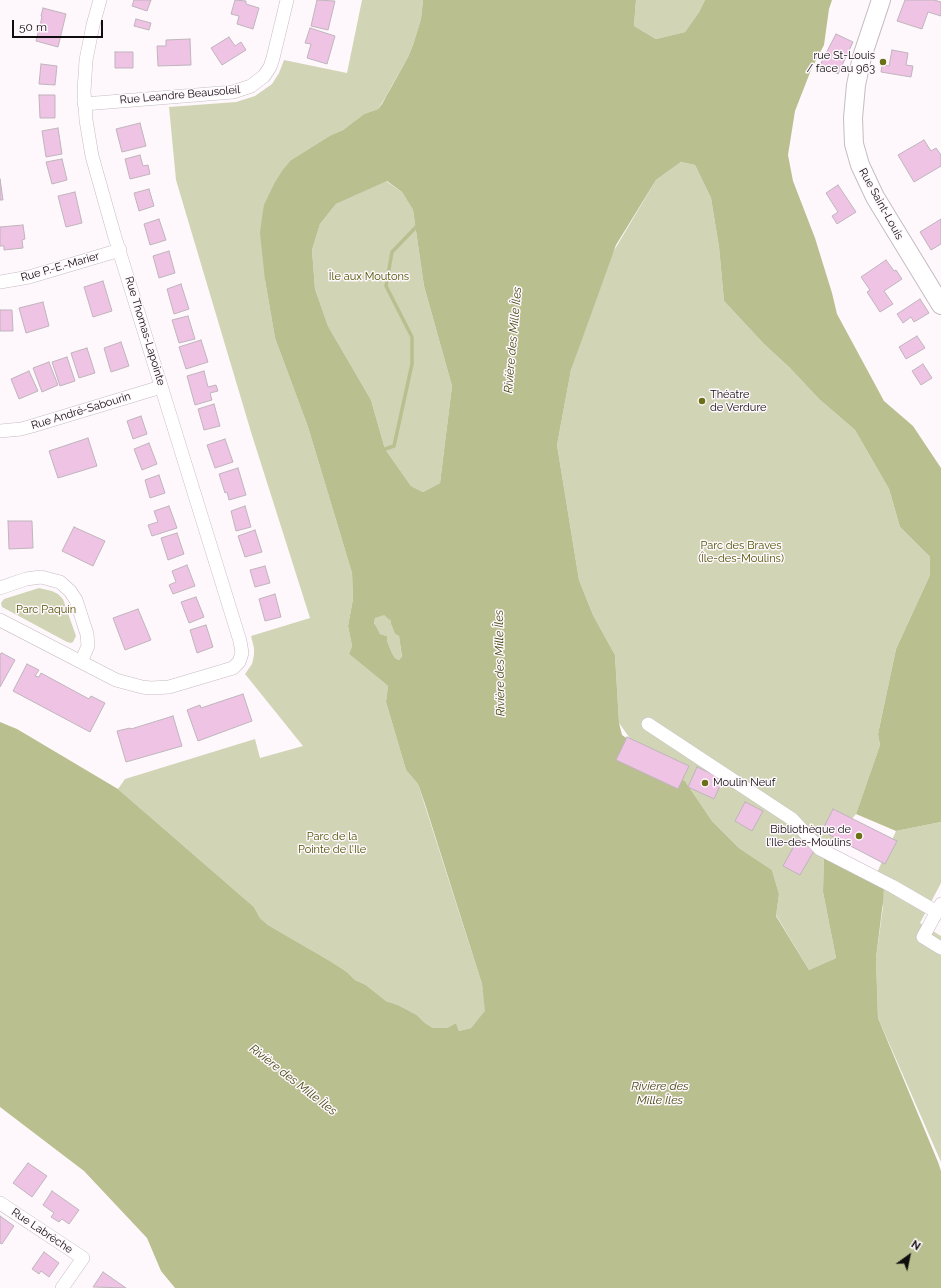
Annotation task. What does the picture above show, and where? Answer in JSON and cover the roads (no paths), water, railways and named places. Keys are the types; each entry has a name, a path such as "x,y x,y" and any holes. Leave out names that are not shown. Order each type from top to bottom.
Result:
{"main road":[{"name":"Rue Saint-Louis","path":"881,0 862,57 856,85 853,118 854,144 860,166 875,197 941,305"}],"street":[{"name":"Rue Thomas-Lapointe","path":"81,662 126,683 151,688 182,684 233,668 241,658 242,648 92,156 84,104 84,91 86,60 100,0"},
{"name":"Rue Leandre Beausoleil","path":"84,104 233,92 251,86 264,76 270,67 287,0"},
{"name":"Rue P.-E.-Marier","path":"0,282 29,277 120,250"},
{"name":"Rue André-Sabourin","path":"0,431 21,429 162,387"},
{"path":"0,588 26,579 41,577 60,582 70,590 76,600 87,634 88,646 81,662 0,620"},
{"path":"648,724 792,819 820,848 912,898 939,908 923,937 941,948"},
{"name":"Rue Labrèche","path":"0,1203 83,1258 62,1288"}],"water":[{"name":"Rivière des Mille Îles","path":"423,0 636,0 634,26 656,39 685,32 699,12 705,0 832,0 829,9 824,45 811,70 795,111 788,155 793,181 815,238 837,314 884,401 913,426 941,468 941,822 896,831 856,814 880,745 878,734 896,649 930,575 930,557 900,527 889,489 855,430 819,399 790,368 764,344 724,301 719,247 711,198 695,165 681,162 656,180 616,245 571,370 557,445 579,580 593,615 615,655 619,723 622,735 632,742 644,758 685,781 712,821 739,848 772,870 779,894 776,916 809,970 836,958 823,892 824,852 884,882 876,958 878,1018 941,1171 941,1288 175,1288 161,1271 147,1238 84,1171 0,1107 0,722 17,729 118,789 254,907 260,918 268,925 330,961 347,972 355,980 366,985 386,1001 398,1005 417,1015 433,1028 447,1028 456,1023 459,1031 471,1028 485,1011 482,984 425,804 418,784 406,770 386,702 388,686 349,654 352,646 348,626 353,599 352,573 308,427 275,338 265,280 260,233 264,205 274,184 291,160 331,135 343,130 364,114 378,109 382,104 408,57 421,19","holes":["387,181 402,192 413,210 424,286 452,386 440,483 423,492 411,486 385,449 371,400 328,326 315,289 312,250 320,224 336,204","384,615 391,621 395,634 399,636 402,657 399,660 395,658 392,653 387,641 387,636 380,634 374,623 375,618"]}],"waterway":[{"path":"385,449 394,446 412,364 412,337 386,286 392,252 417,226"}],"place":[{"name":"rue St-Louis / face au 963","path":"883,62"},
{"name":"Théatre de Verdure","path":"702,401"},
{"name":"Moulin Neuf","path":"705,783"},
{"name":"Bibliothèque de l'Ile-des-Moulins","path":"859,836"}],"park label":[{"name":"Île aux Moutons","path":"369,277"},
{"name":"Parc des Braves (Île-des-Moulins)","path":"741,552"},
{"name":"Parc Paquin","path":"46,610"},
{"name":"Parc de la Pointe de l'Ile","path":"332,843"}]}
